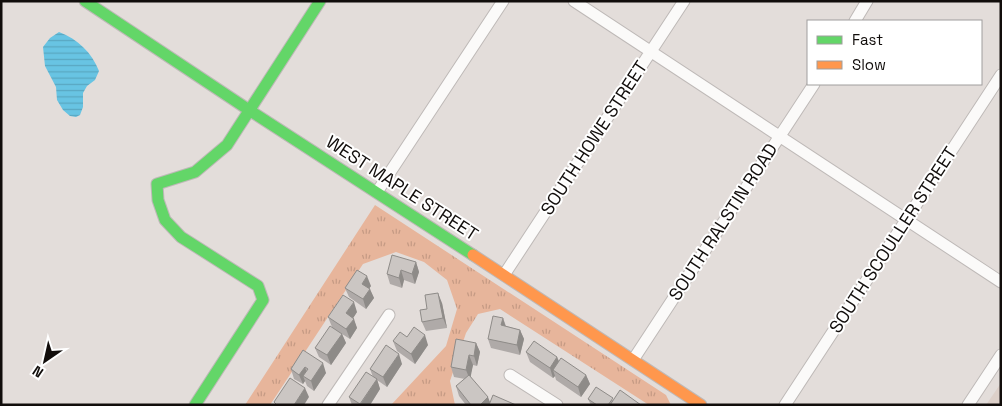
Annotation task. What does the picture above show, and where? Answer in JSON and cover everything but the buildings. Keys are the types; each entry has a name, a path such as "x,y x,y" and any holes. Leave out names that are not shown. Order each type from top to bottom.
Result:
{"main road":[{"name":"WEST MAPLE STREET","path":"84,1 632,360 686,401 701,405"},
{"path":"194,405 263,300 258,286 181,237 165,220 158,200 157,184 195,172 227,144 320,1"}],"street":[{"path":"377,192 502,1"},
{"path":"574,1 1001,282"},
{"name":"SOUTH HOWE STREET","path":"504,275 684,1"},
{"path":"855,20 867,1"},
{"name":"SOUTH SCOULLER STREET","path":"785,405 1001,75"},
{"name":"SOUTH RALSTIN ROAD","path":"632,360 813,85"},
{"path":"328,405 389,314"},
{"path":"968,405 1001,355"},
{"path":"510,375 557,405"}],"shaded area":[{"path":"1001,383 1001,405 986,405"}],"green space":[{"path":"375,205 666,395 671,405 649,405 500,309 478,314 466,333 450,381 455,405 391,405 446,346 457,309 447,280 424,262 396,252 363,264 270,405 245,405"}],"water":[{"path":"59,32 84,47 99,71 95,80 87,86 83,93 83,107 80,115 76,117 70,116 63,110 57,100 56,87 45,66 43,47 50,38"}],"traffic: fast":[{"path":"85,1 473,255"},
{"path":"195,405 263,300 258,286 181,237 165,220 158,200 157,184 195,172 227,145 320,1"}],"traffic: slow":[{"path":"473,255 701,405"}]}
